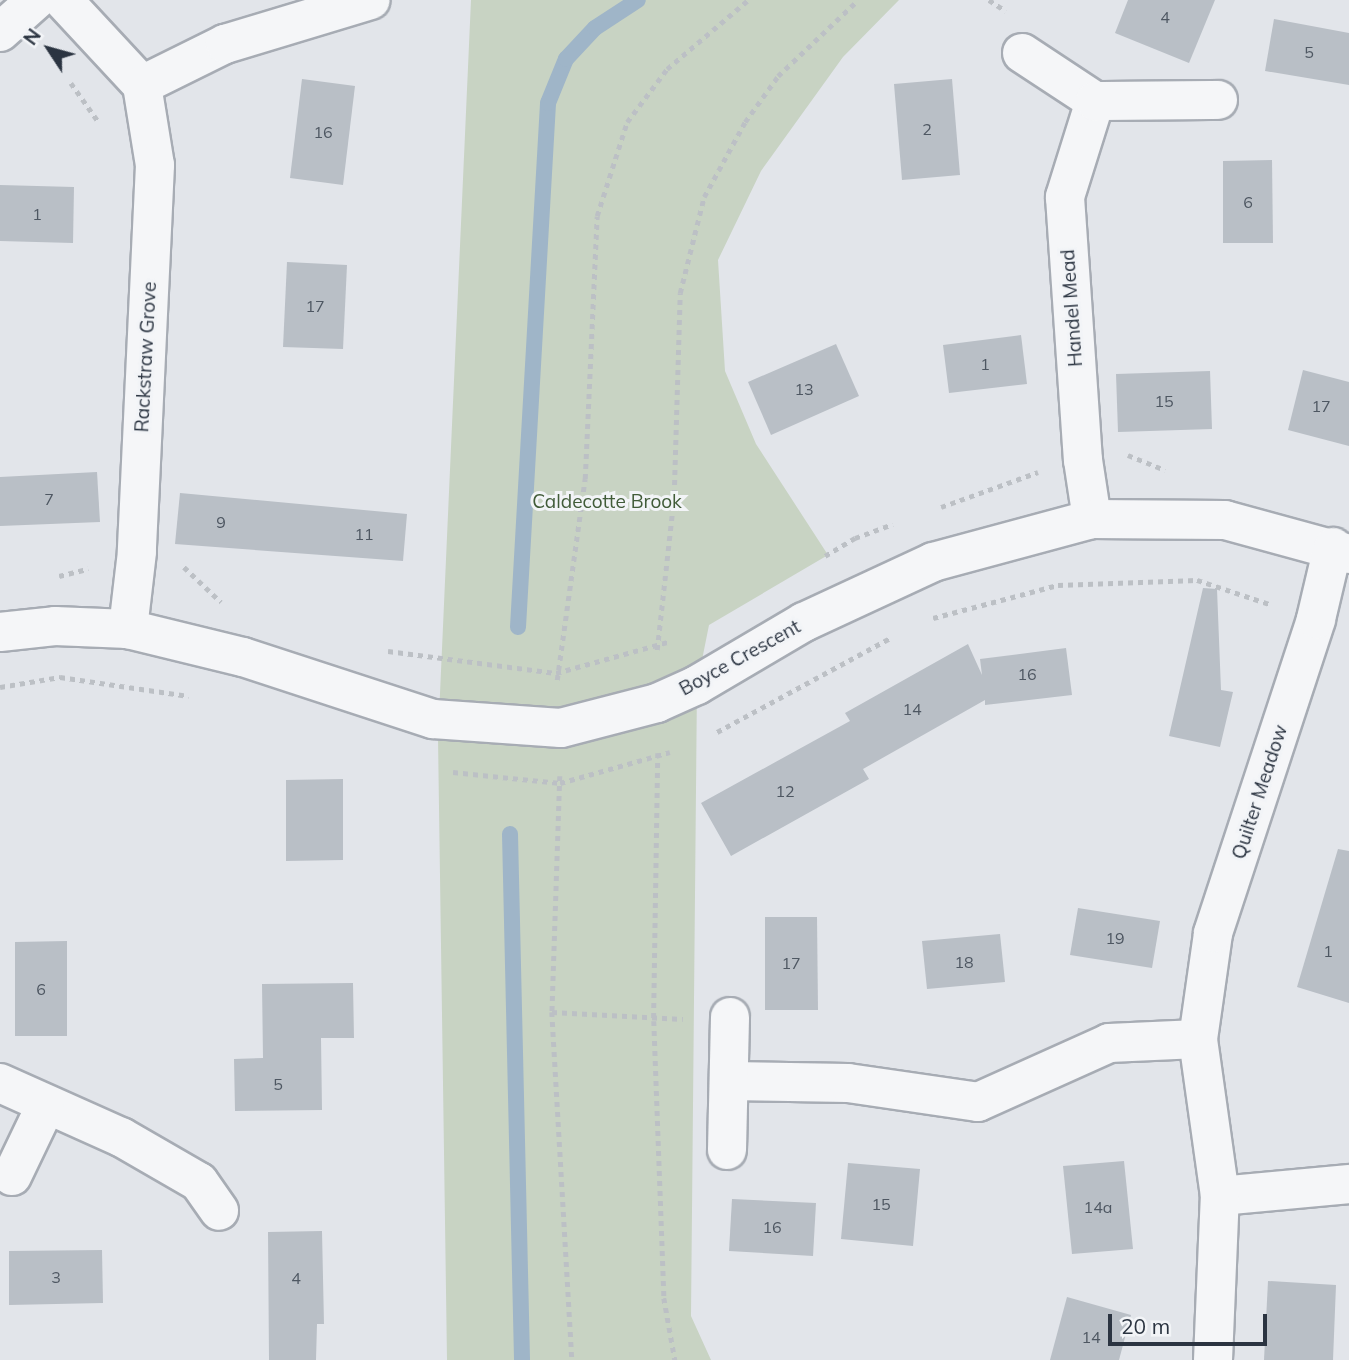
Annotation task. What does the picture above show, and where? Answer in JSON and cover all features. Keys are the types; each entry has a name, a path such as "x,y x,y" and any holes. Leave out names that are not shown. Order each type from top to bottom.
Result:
{"street":[{"path":"0,32 36,0"},
{"path":"63,0 142,85 225,44 371,0"},
{"path":"1022,53 1095,101 1218,100"},
{"name":"Rackstraw Grove","path":"128,629 137,552 155,165 142,85"},
{"name":"Handel Mead","path":"1092,519 1083,460 1065,197 1095,101"},
{"name":"Boyce Crescent","path":"0,632 55,626 128,629 243,657 433,719 561,728 657,703 697,685 804,622 933,562 1092,519 1225,520 1341,550"},
{"name":"Quilter Meadow","path":"1213,1360 1220,1196 1198,1039 1213,933 1341,550"},
{"path":"727,1150 731,1081 730,1017"},
{"path":"731,1081 848,1083 978,1102 1108,1043 1198,1039"},
{"path":"0,1083 45,1107 121,1137 200,1182 219,1211"},
{"path":"12,1176 45,1107"},
{"path":"1220,1196 1349,1184"}],"path":[{"path":"572,1360 552,1012 561,728 556,673 585,479 597,216 627,122 667,69 748,0"},
{"path":"932,511 1049,467 1110,454 1136,456 1177,471"},
{"path":"817,561 855,538 906,520"},
{"path":"137,552 177,561 228,610"},
{"path":"385,651 556,673 678,638"}],"green space":[{"name":"Caldecotte Brook","path":"471,0 899,0 843,57 761,171 718,260 725,371 756,444 828,555 709,625 697,685 691,1316 711,1360 447,1360 438,738"}],"building":[{"path":"1128,0 1215,0 1189,63 1115,33"},
{"path":"1274,19 1349,33 1349,85 1265,71"},
{"path":"302,79 355,86 343,185 290,178"},
{"path":"952,79 960,175 902,180 894,84"},
{"path":"1272,160 1273,243 1223,243 1223,161"},
{"path":"0,185 74,187 73,243 0,241"},
{"path":"287,262 347,265 343,349 283,347"},
{"path":"1021,335 1027,384 949,393 943,345"},
{"path":"836,344 859,396 771,435 748,382"},
{"path":"1303,370 1349,382 1349,446 1288,430"},
{"path":"1210,371 1212,429 1118,432 1116,374"},
{"path":"97,472 100,522 0,526 0,477"},
{"path":"180,493 407,514 403,561 175,544"},
{"path":"1203,588 1217,589 1221,690 1233,692 1220,747 1169,736"},
{"path":"968,644 982,675 980,659 1066,648 1072,695 985,705 985,700 863,769 869,779 731,856 701,803 850,721 845,713"},
{"path":"343,779 343,860 286,861 286,780"},
{"path":"1338,849 1349,851 1349,1003 1297,987"},
{"path":"1078,908 1160,921 1152,968 1070,955"},
{"path":"765,917 817,917 818,1010 765,1010"},
{"path":"1000,934 1005,982 927,989 922,941"},
{"path":"67,941 67,1036 15,1036 15,942"},
{"path":"353,983 354,1038 321,1038 322,1110 235,1111 234,1059 263,1058 262,984"},
{"path":"1124,1161 1133,1249 1072,1254 1063,1166"},
{"path":"848,1163 920,1169 913,1246 841,1239"},
{"path":"732,1199 816,1203 813,1256 729,1251"},
{"path":"322,1231 324,1324 317,1324 316,1360 269,1360 268,1232"},
{"path":"102,1250 103,1303 9,1305 9,1251"},
{"path":"1268,1281 1336,1285 1333,1360 1264,1360"},
{"path":"1067,1297 1131,1315 1119,1360 1050,1360"}],"waterway":[{"path":"518,627 548,103 566,59 595,28 638,0"},
{"path":"510,834 522,1360"}]}
